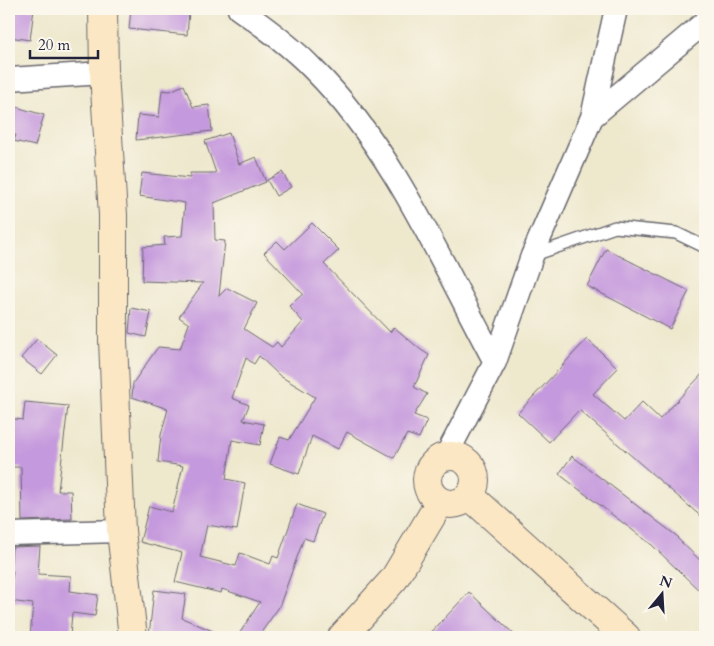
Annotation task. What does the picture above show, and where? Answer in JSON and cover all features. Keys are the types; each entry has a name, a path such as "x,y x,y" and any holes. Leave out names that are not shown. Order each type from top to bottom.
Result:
{"street":[{"path":"103,9 104,73 113,215 113,340 121,532 133,637"},
{"path":"239,9 267,29 314,70 372,141 402,189 495,362"},
{"path":"446,456 495,362 532,256 592,117 616,9"},
{"path":"592,117 705,22"},
{"path":"9,79 104,73"},
{"path":"446,456 461,457 472,468 476,482 470,496 456,504 440,502 427,487 430,467 437,460 446,456"},
{"path":"470,496 626,637"},
{"path":"342,637 394,579 440,502"},
{"path":"9,534 121,532"}],"lane":[{"path":"532,256 615,227 676,233 705,247"}],"building":[{"path":"9,9 34,9 30,40 9,37"},
{"path":"131,9 189,12 187,35 129,29"},
{"path":"184,85 193,107 209,105 212,131 136,140 138,115 159,117 162,90 170,91"},
{"path":"9,105 44,115 35,146 14,141 16,135 9,135"},
{"path":"229,133 239,164 256,157 266,182 214,203 215,240 225,241 219,296 227,288 257,303 244,329 272,347 277,342 281,347 303,322 289,306 303,294 264,253 277,241 285,249 312,223 339,250 324,264 390,332 394,327 429,355 414,387 427,394 414,415 427,420 419,438 407,434 394,458 347,432 338,449 312,436 299,474 270,464 280,437 289,440 315,397 280,376 259,356 254,364 246,358 232,398 249,405 243,420 264,424 260,445 232,440 226,479 245,483 237,530 207,525 200,557 236,566 240,553 270,564 273,556 278,558 297,504 323,514 313,541 304,538 279,607 258,637 237,637 260,602 222,589 221,593 175,582 182,553 140,542 149,506 172,512 183,466 158,462 161,435 168,409 132,397 133,383 158,347 180,349 189,324 179,317 203,283 142,281 143,247 165,245 164,237 182,236 185,203 139,196 142,173 190,178 190,173 216,173 205,141"},
{"path":"282,172 291,187 276,196 267,180"},
{"path":"606,249 689,291 670,329 587,286"},
{"path":"131,308 151,312 146,337 129,333"},
{"path":"37,339 57,355 42,374 21,358"},
{"path":"587,339 618,368 593,394 624,421 642,402 660,419 705,371 705,520 579,410 549,442 518,413"},
{"path":"25,402 68,406 58,491 71,491 72,519 22,521 21,467 9,467 9,418 23,420"},
{"path":"572,456 678,537 705,565 705,596 652,545 559,474"},
{"path":"40,546 38,574 71,576 70,591 98,595 95,616 72,613 70,637 30,637 33,604 9,601 13,571 10,571 12,547"},
{"path":"154,590 186,594 182,618 227,637 149,636"},
{"path":"469,592 517,637 427,637"}]}
